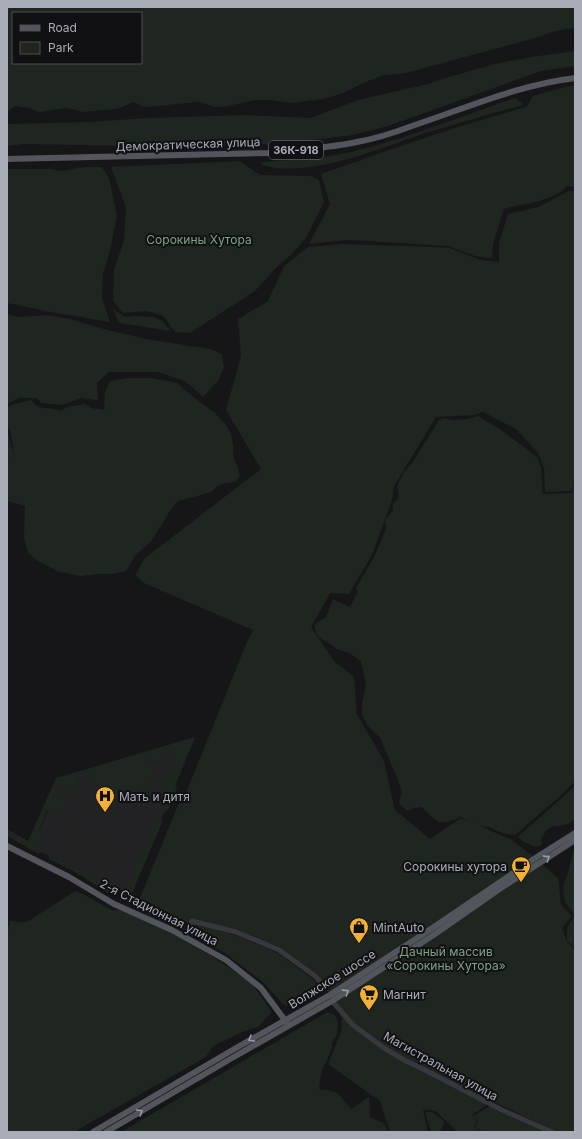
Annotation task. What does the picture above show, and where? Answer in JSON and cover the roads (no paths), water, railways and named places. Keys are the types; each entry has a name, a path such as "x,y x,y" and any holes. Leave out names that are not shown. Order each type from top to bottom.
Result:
{"main road":[{"name":"Демократическая улица","path":"7,159 255,153 312,149 358,142 412,126 515,90 575,78"},
{"name":"Волжское шоссе","path":"93,1132 330,995 575,833"},
{"name":"Волжское шоссе","path":"106,1132 332,1001 575,840"},
{"name":"2-я Стадионная улица","path":"7,846 69,877 114,904 185,937 221,956 246,974 261,988 288,1026"}],"street":[{"path":"185,937 192,921 236,932 279,950 315,976 324,986"},
{"name":"Магистральная улица","path":"332,1001 353,1025 384,1048 406,1061 502,1110 552,1132"}],"place":[{"name":"Мать и дитя","path":"105,813"},
{"name":"Сорокины хутора","path":"521,883"},
{"name":"MintAuto","path":"359,944"},
{"name":"Магнит","path":"369,1011"}],"park label":[{"name":"Сорокины Хутора","path":"199,239"},
{"name":"Дачный массив «Сорокины Хутора»","path":"446,958"}]}
